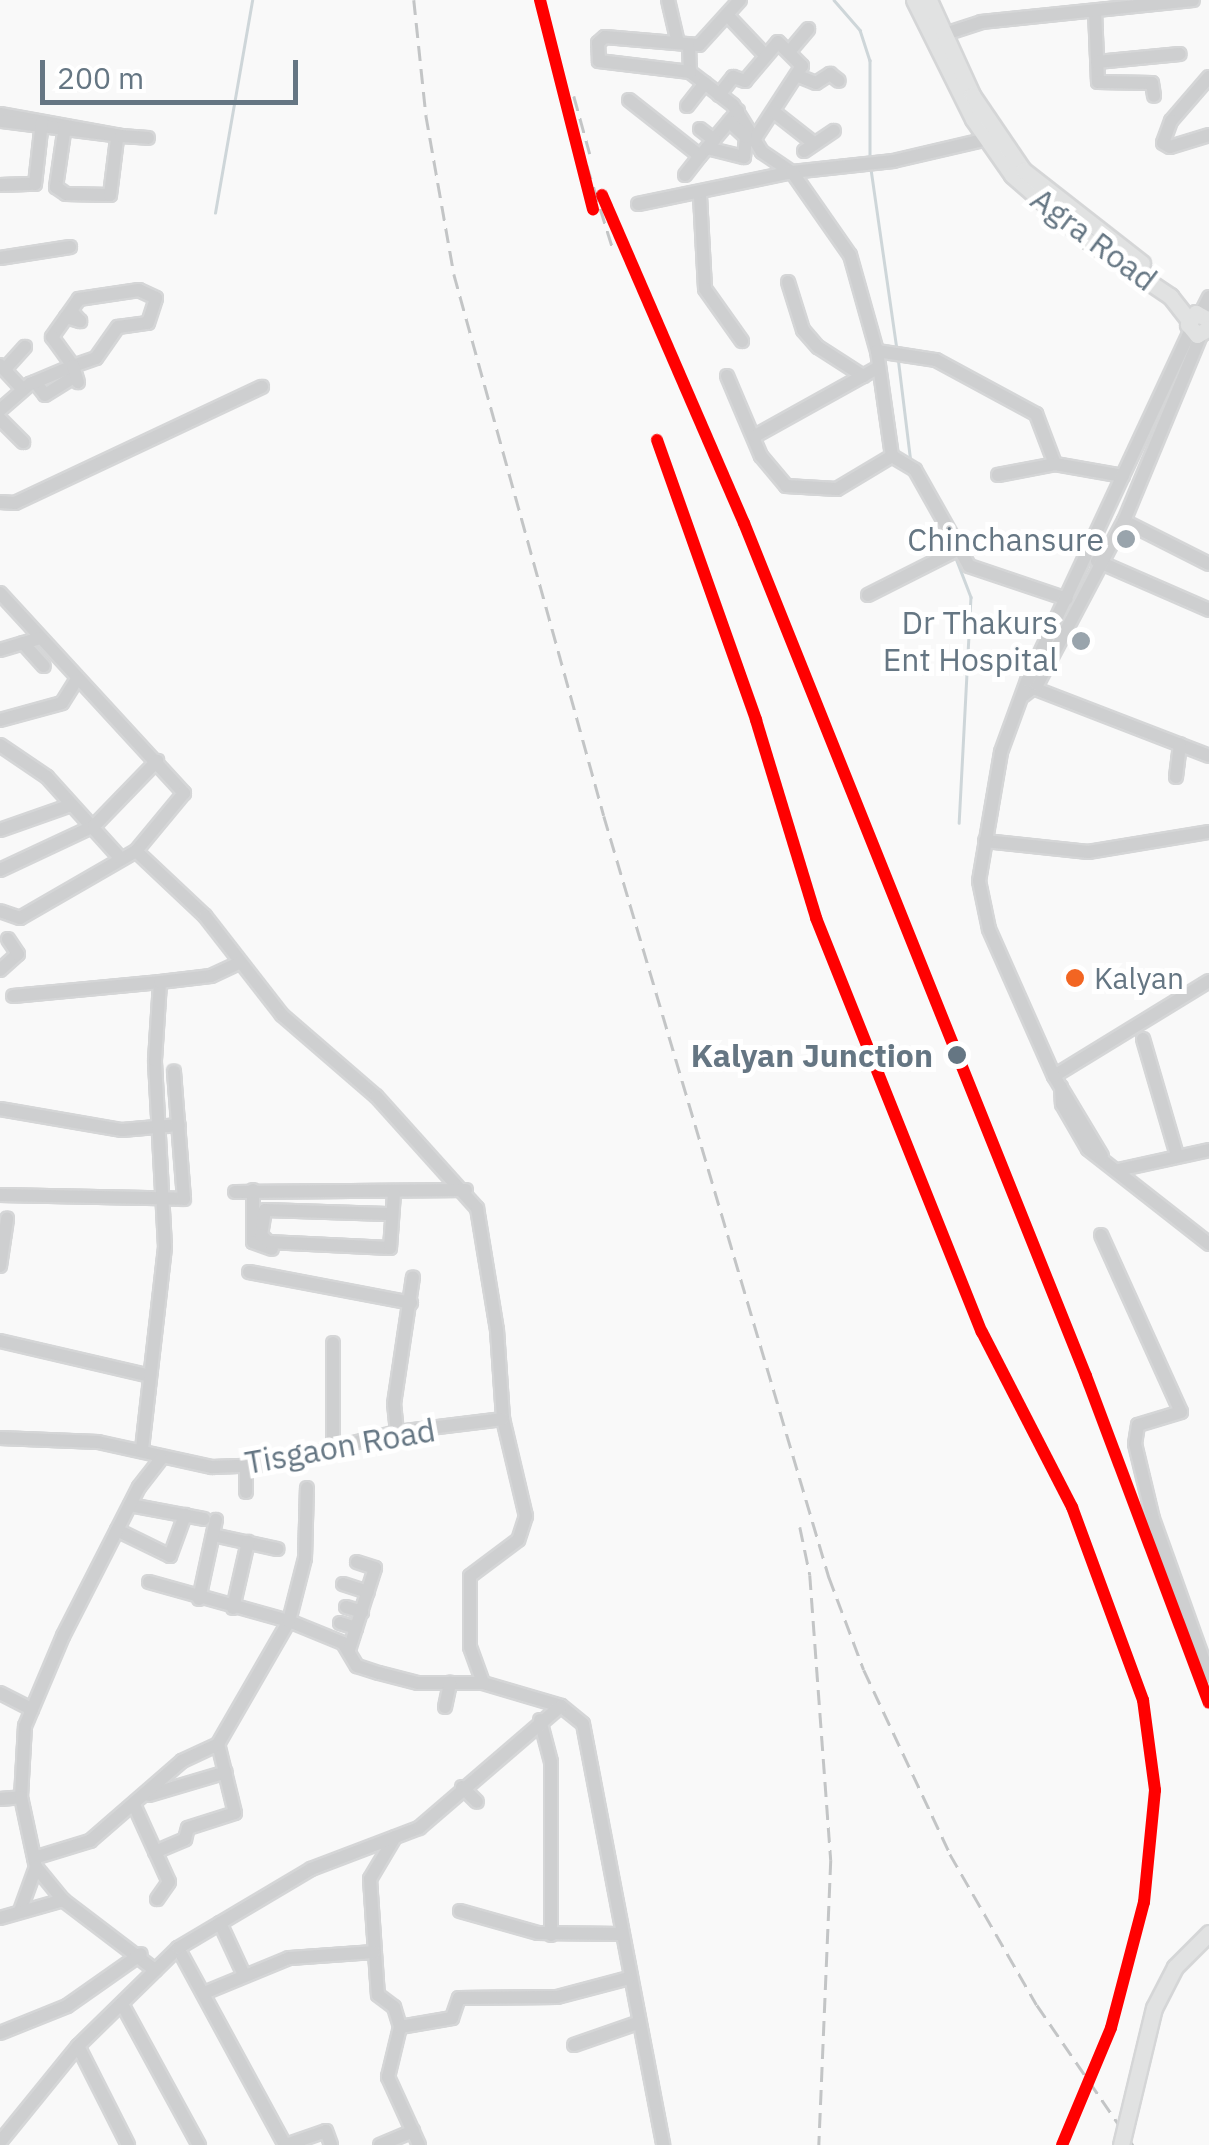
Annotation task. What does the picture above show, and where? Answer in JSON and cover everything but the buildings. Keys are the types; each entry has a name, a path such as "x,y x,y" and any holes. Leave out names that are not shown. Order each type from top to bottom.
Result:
{"main road":[{"name":"Agra Road","path":"914,0 993,138"},
{"name":"Agra Road","path":"929,0 1012,175 1088,241 1170,296 1202,324"},
{"path":"1121,2145 1154,2008 1176,1967 1209,1934"}],"street":[{"path":"668,0 690,72"},
{"path":"629,100 707,148 744,157 746,137 734,116 719,94 690,72 598,59 604,37 684,44 706,42 730,18 740,0"},
{"path":"945,34 980,22 1194,0"},
{"path":"1096,11 1098,83 1150,82 1154,96"},
{"path":"730,18 766,55"},
{"path":"790,52 808,29"},
{"path":"719,94 733,77 744,80 778,42 802,66 801,76 754,140"},
{"path":"1098,62 1180,54"},
{"path":"801,76 816,83 830,74 839,80"},
{"path":"1209,77 1171,120 1163,143 1170,148 1209,135"},
{"path":"686,106 705,84"},
{"path":"774,112 808,146 834,130"},
{"path":"0,116 119,137 148,138"},
{"path":"734,116 754,140 792,172 850,255 883,351 879,367 896,458 915,470 959,550 976,571 1067,600"},
{"path":"685,175 734,116"},
{"path":"0,185 35,184 42,124"},
{"path":"64,127 56,187 66,194 110,194 119,137"},
{"path":"700,129 707,148"},
{"path":"638,204 700,196 792,172 893,161 993,138"},
{"path":"700,196 704,289 742,341"},
{"path":"0,258 70,247"},
{"path":"788,282 804,330 818,348 862,376"},
{"path":"0,410 28,386 76,375 96,358 118,327 148,323 158,303 139,290 88,294 52,337 76,375"},
{"path":"1028,690 1124,521 1202,324 1209,297"},
{"path":"1202,324 1122,476 1001,752 980,881 988,928 1058,1082 1062,1104 1088,1150 1102,1156 1209,1244"},
{"path":"25,347 2,367 28,386"},
{"path":"883,351 915,354 1036,414 1054,464"},
{"path":"756,436 879,367"},
{"path":"726,376 774,479 786,486 838,489 896,458"},
{"path":"0,502 16,504 262,387"},
{"path":"0,419 23,442"},
{"path":"998,474 1054,464 1122,476"},
{"path":"1124,521 1209,564"},
{"path":"868,595 959,550"},
{"path":"1088,557 1209,610"},
{"path":"0,593 76,681 182,786 183,801 136,851 20,918 6,941 18,954 0,970"},
{"path":"0,650 40,638"},
{"path":"23,642 44,666"},
{"path":"0,720 62,703 76,681"},
{"path":"1028,690 1209,756"},
{"path":"1176,777 1180,744"},
{"path":"1,747 47,777 121,859"},
{"path":"0,870 94,826 157,761"},
{"path":"0,830 68,800"},
{"path":"985,841 1088,852 1209,832"},
{"path":"136,851 205,916 239,964 296,1029 376,1096 466,1190 477,1208 498,1330 503,1418 526,1516 518,1540 470,1576 470,1647 483,1684"},
{"path":"0,912 20,918"},
{"path":"12,996 211,976 239,964"},
{"path":"1058,1082 1209,981"},
{"path":"142,1449 150,1376 158,1347 164,1200 159,1126 160,982"},
{"path":"1143,1039 1177,1155"},
{"path":"0,1195 164,1200 185,1197 174,1071"},
{"path":"0,1109 122,1130 179,1125"},
{"path":"1118,1170 1209,1150"},
{"path":"253,1190 252,1238 259,1248 392,1254 398,1249 397,1194"},
{"path":"235,1192 397,1194 466,1190"},
{"path":"387,1214 265,1210 261,1234 268,1242 390,1248 397,1194"},
{"path":"0,1266 6,1219"},
{"path":"1101,1235 1182,1412 1146,1420 1134,1435 1153,1519 1209,1675"},
{"path":"249,1272 411,1303"},
{"path":"397,1432 394,1404 413,1277"},
{"path":"0,1341 150,1376"},
{"path":"333,1343 333,1448"},
{"name":"Tisgaon Road","path":"0,1438 142,1449 161,1459 246,1466 397,1432 503,1418"},
{"path":"155,1970 140,1954 62,1900 35,1863 21,1796 32,1710 161,1459"},
{"path":"246,1466 246,1492"},
{"path":"20,1911 35,1863 90,1840 135,1807 182,1761 218,1744 290,1622 304,1558 308,1488"},
{"path":"132,1510 210,1519 213,1535 199,1599"},
{"path":"124,1532 142,1546 170,1556 184,1515"},
{"path":"213,1535 277,1549"},
{"path":"233,1608 248,1542"},
{"path":"349,1650 362,1612 372,1597 375,1567 357,1562"},
{"path":"149,1582 290,1622 349,1650 358,1666 418,1683 483,1684 561,1706 583,1724 636,2023 664,2145"},
{"path":"343,1584 372,1597"},
{"path":"346,1607 362,1612"},
{"path":"340,1623 356,1628"},
{"path":"445,1707 450,1683"},
{"path":"0,1693 32,1710"},
{"path":"0,2142 78,2046 178,1948 312,1869 419,1828 462,1786 561,1706"},
{"path":"540,1720 551,1762 551,1935"},
{"path":"156,1852 185,1839 188,1828 234,1815 218,1744"},
{"path":"148,1795 226,1772"},
{"path":"462,1786 476,1802"},
{"path":"0,1799 21,1796"},
{"path":"135,1807 170,1886 157,1899"},
{"path":"395,1837 372,1870 375,1952 379,1999 394,2006 400,2027 388,2077 419,2145"},
{"path":"0,1918 62,1900"},
{"path":"460,1911 551,1935 621,1934"},
{"path":"220,1923 244,1975"},
{"path":"178,1948 286,2145 326,2131 331,2145"},
{"path":"204,1993 302,1956 375,1952"},
{"path":"0,2033 67,2006 140,1954"},
{"path":"400,2027 452,2018 459,1998 556,1997 628,1978"},
{"path":"122,2004 199,2145"},
{"path":"574,2045 636,2023"},
{"path":"78,2046 128,2145"},
{"path":"380,2145 413,2131"}],"waterway":[{"path":"215,213 252,0"},
{"path":"834,0 860,30 870,60 870,156"},
{"path":"871,169 897,349"},
{"path":"898,357 911,463"},
{"path":"956,558 971,597 959,823"}],"railway":[{"path":"414,0 426,115 454,274 604,816 829,1577 864,1670 950,1854 1037,2005 1133,2145"},
{"path":"574,96 590,154"},
{"path":"580,143 613,249"},
{"path":"800,1527 810,1575 831,1860 819,2145"}],"transit line":[{"path":"540,0 593,209"},
{"path":"602,195 744,523 1086,1376 1209,1703"},
{"path":"657,440 756,720 816,918 982,1332 1072,1507 1143,1700 1155,1790 1144,1902 1111,2028 1062,2145"}],"place":[{"name":"Chinchansure","path":"1126,539"},
{"name":"Dr Thakurs Ent Hospital","path":"1081,641"},
{"name":"Kalyan","path":"1075,978"},
{"name":"Kalyan Junction","path":"957,1055"}]}
